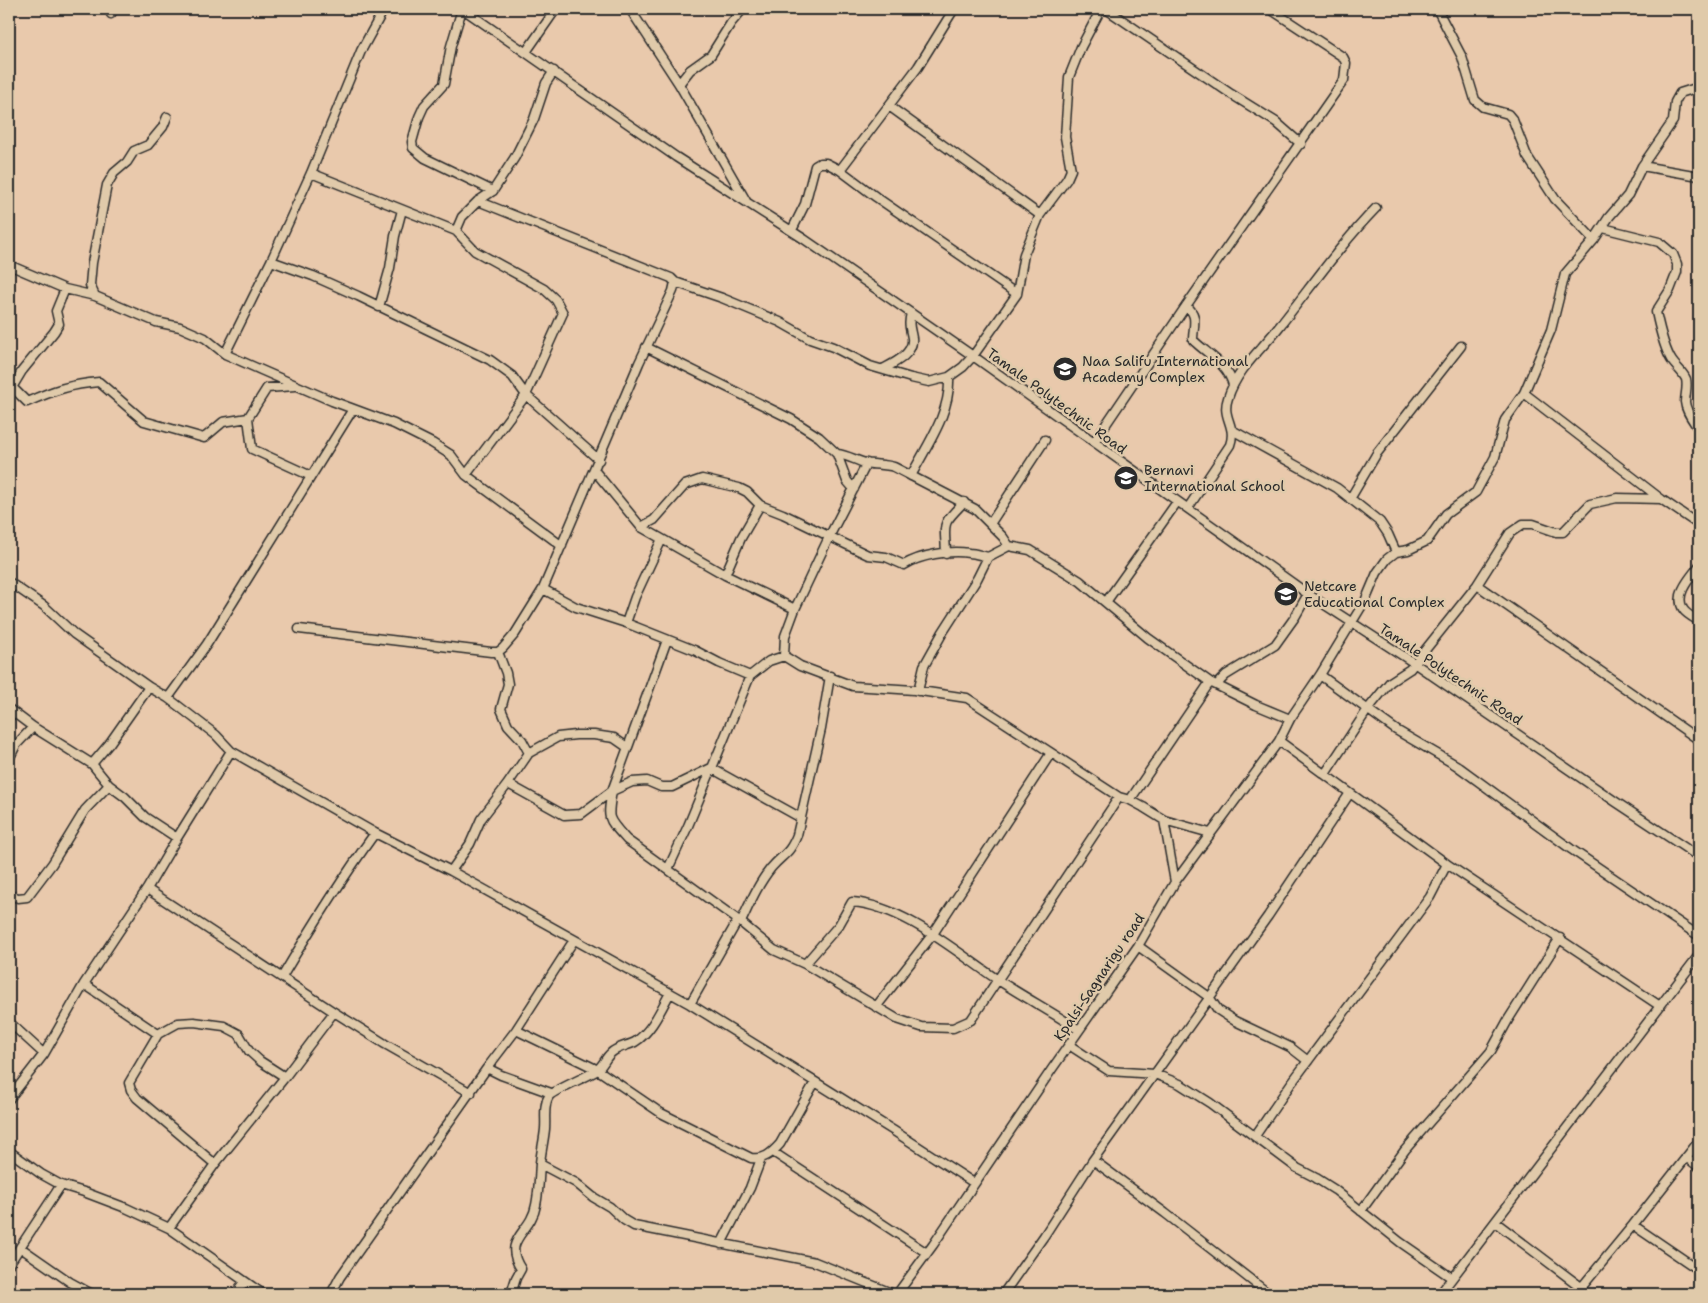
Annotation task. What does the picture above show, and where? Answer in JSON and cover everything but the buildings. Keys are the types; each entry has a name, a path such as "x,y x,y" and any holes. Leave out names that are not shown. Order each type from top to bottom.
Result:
{"street":[{"path":"226,354 271,262 362,51 384,9"},
{"path":"462,9 451,46 444,84 424,106 412,142 413,148 425,158 493,191"},
{"name":"Tamale Polytechnic Road","path":"462,9 676,156 792,230 1308,594 1352,621 1699,857"},
{"path":"526,52 556,9"},
{"path":"630,9 679,84 747,203"},
{"path":"679,84 690,70 712,55 731,23 743,9"},
{"path":"840,170 918,67 954,9"},
{"path":"478,201 671,278 675,282 722,298 780,322 810,339 833,347 870,366 929,382 949,377 963,367 973,356 1017,294 1024,254 1040,214 1067,179 1071,170 1065,137 1069,77 1102,9"},
{"path":"1106,9 1231,94 1276,122 1300,144"},
{"path":"1094,442 1186,306 1344,80 1346,63 1343,58 1283,12 1270,9"},
{"path":"1436,9 1462,57 1475,100 1483,107 1508,114 1513,120 1527,156 1555,199 1594,240"},
{"path":"456,232 462,217 478,201 493,191 515,157 534,119 546,83 554,71"},
{"path":"1232,430 1337,488 1380,522 1396,552 1408,550 1427,541 1446,514 1476,492 1495,457 1505,420 1524,393 1552,330 1565,274 1628,195 1642,166 1673,120 1675,102 1680,93 1699,87"},
{"path":"889,106 1040,214"},
{"path":"95,296 90,285 92,263 107,185 134,151 148,145 163,128 167,118"},
{"path":"792,230 805,204 815,166 820,163 826,163 840,170 1017,294"},
{"path":"1642,166 1699,176"},
{"path":"311,173 456,232 475,251 544,289 556,300 563,313 526,395 466,475"},
{"path":"1188,508 1230,446 1233,436 1226,412 1227,399 1233,385 1250,359 1278,330 1353,232 1376,208"},
{"path":"379,307 390,268 395,236 402,210"},
{"path":"1603,228 1659,242 1673,254 1677,264 1677,272 1670,290 1656,312 1671,359 1685,378 1687,384 1685,402 1687,411 1694,419 1699,430"},
{"path":"271,262 313,276 490,360 512,376 526,395 599,460"},
{"path":"9,265 65,288 95,296 156,322 180,327 205,338 226,354 353,409 394,424 432,443 451,455 466,475 562,546"},
{"path":"498,652 515,634 543,589 646,347 673,291 675,282"},
{"path":"65,288 56,311 59,324 22,371 11,390 27,402 51,391 78,384 99,382 144,421 204,438 223,422 248,418"},
{"path":"1186,306 1192,310 1194,315 1193,340 1225,369 1231,376 1233,385"},
{"path":"883,369 897,362 908,352 912,338 908,325 911,313"},
{"path":"1350,499 1377,453 1461,346"},
{"path":"646,347 791,419 819,437 837,454 847,481 854,489"},
{"path":"911,476 945,411 950,390 949,377"},
{"path":"298,386 267,388 248,418 252,449 311,476"},
{"path":"1524,393 1660,499 1699,525"},
{"path":"168,698 207,644 353,409"},
{"path":"990,524 1045,440"},
{"path":"837,454 867,463 886,464 964,502 976,509 1003,537 1009,546"},
{"path":"784,656 785,636 795,609 867,463"},
{"path":"594,470 641,527 725,575 795,609"},
{"path":"641,527 654,520 685,485 702,479 739,488 747,492 760,505 868,555 904,564 930,554 968,552 988,558"},
{"path":"1324,774 1368,710 1390,682 1407,671 1477,585 1510,534 1523,524 1533,524 1556,532 1563,532 1590,504 1617,498 1660,499"},
{"path":"946,554 943,535 947,518 964,502"},
{"path":"1106,602 1177,502"},
{"path":"725,575 741,538 760,505"},
{"path":"626,623 635,597 662,539"},
{"path":"918,691 924,666 988,558 1009,546 1030,550 1080,581 1148,638 1210,682 1256,705 1290,719"},
{"name":"Kpalsi-Sagnarigu road","path":"895,1294 927,1252 1138,946 1175,882 1280,741 1290,719 1366,599 1377,573 1387,559 1396,552"},
{"path":"1699,566 1681,592 1684,610 1699,622"},
{"path":"9,582 44,606 74,634 149,687 168,698 216,735 232,751 375,833 451,872 690,1004 974,1183"},
{"path":"1477,585 1699,740"},
{"path":"543,589 576,607 626,623 750,676"},
{"path":"1218,686 1226,674 1275,645 1308,594"},
{"path":"299,629 498,652"},
{"path":"667,640 612,791 608,815 613,825 627,840 739,921 774,950 804,964 897,1019 921,1027 953,1028 971,1020 1118,797"},
{"path":"498,652 508,684 501,710 508,725 522,740 529,753"},
{"path":"668,869 688,826 750,676 769,661 784,656"},
{"path":"784,656 800,666 853,686 918,691 967,698 1118,797 1130,800 1164,820 1210,833"},
{"path":"1320,674 1396,730 1456,766 1699,936"},
{"path":"690,1004 762,881 772,866 786,856 793,846 821,729 830,676"},
{"path":"1130,800 1210,682"},
{"path":"92,764 109,744 149,687"},
{"path":"9,709 33,728 92,764 109,785 145,816 177,838"},
{"path":"9,759 16,745 33,728"},
{"path":"451,872 470,844 481,818 529,753 558,738 576,735 614,738 627,747"},
{"path":"1280,741 1447,864 1660,1006"},
{"path":"9,1100 44,1054 84,984 147,889 232,751"},
{"path":"876,1007 932,934 1051,753"},
{"path":"507,785 564,815 581,814 612,791 639,780 661,787 672,787 712,768"},
{"path":"712,768 801,818"},
{"path":"9,895 18,898 27,897 52,864 85,810 109,785"},
{"path":"1005,1293 1093,1160 1268,916 1350,793"},
{"path":"1164,820 1175,882"},
{"path":"282,978 341,880 375,833"},
{"path":"1255,1136 1308,1061 1430,897 1447,864"},
{"path":"147,889 334,1012 385,1044 471,1093"},
{"path":"804,964 840,925 852,902 868,904 887,910 932,934 997,979 1080,1030"},
{"path":"1362,1211 1405,1150 1491,1051 1508,1020 1560,938"},
{"path":"331,1294 340,1277 487,1068 516,1030 574,940"},
{"path":"1138,946 1209,997 1218,1010 1235,1021 1290,1047 1308,1061"},
{"path":"1440,1294 1699,955"},
{"path":"84,984 158,1034"},
{"path":"511,1294 521,1269 514,1259 513,1252 519,1235 529,1224 536,1207 547,1100 551,1093 598,1070 611,1052 635,1042 645,1033 656,1018 670,993"},
{"path":"169,1228 216,1164 334,1012"},
{"path":"9,1022 44,1054"},
{"path":"216,1164 137,1098 131,1090 130,1083 158,1034 178,1024 194,1022 224,1026 239,1034 249,1051 260,1061 285,1077"},
{"path":"516,1030 598,1070 661,1113 750,1158 761,1159 773,1152 780,1144 815,1082"},
{"path":"1069,1044 1109,1071 1155,1074 1180,1084 1210,1103 1297,1168 1316,1178 1362,1211 1400,1242 1452,1278"},
{"path":"487,1068 500,1075 551,1093"},
{"path":"1576,1294 1699,1141"},
{"path":"9,1151 41,1174 61,1185 126,1208 169,1228 263,1294"},
{"path":"773,1152 927,1252"},
{"path":"1686,1157 1699,1167"},
{"path":"721,1244 750,1188 761,1159"},
{"path":"1093,1160 1270,1294"},
{"path":"540,1164 576,1183 634,1226 815,1262 895,1294"},
{"path":"9,1264 61,1185"},
{"path":"1495,1222 1581,1287"},
{"path":"1633,1225 1699,1270"},
{"path":"21,1248 70,1282 92,1294"},
{"path":"235,1294 244,1282"}],"place":[{"name":"Naa Salifu International Academy Complex","path":"1065,369"},
{"name":"Bernavi International School","path":"1126,478"},
{"name":"Netcare Educational Complex","path":"1286,594"}]}
